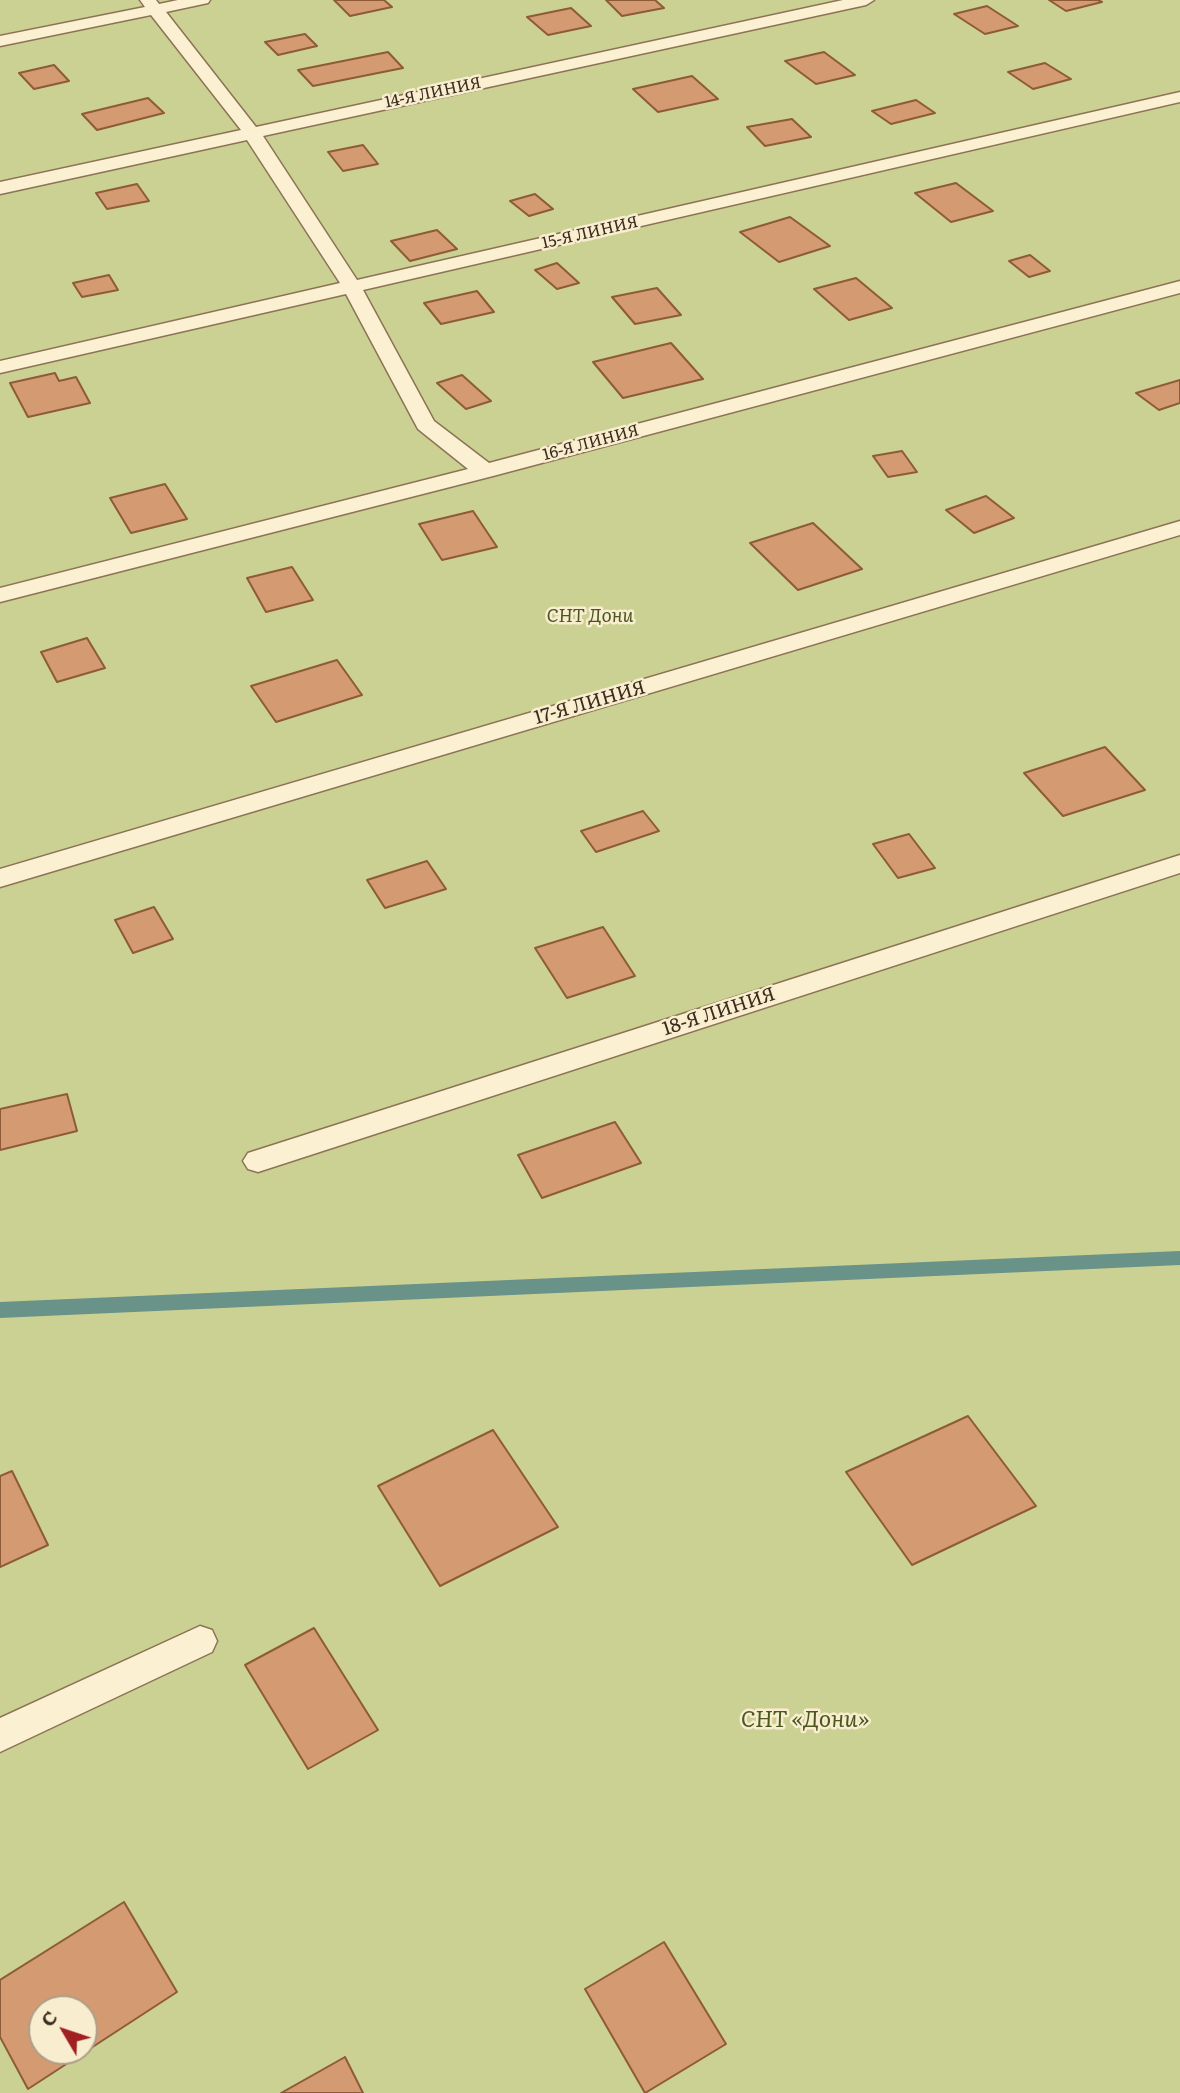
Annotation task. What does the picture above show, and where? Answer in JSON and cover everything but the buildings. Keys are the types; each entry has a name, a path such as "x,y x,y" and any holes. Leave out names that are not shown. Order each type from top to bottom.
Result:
{"lane":[{"path":"0,41 153,4 202,0"},
{"name":"14-Я ЛИНИЯ","path":"0,188 866,0"},
{"path":"153,4 251,132 352,287 425,425 485,471"},
{"name":"15-Я ЛИНИЯ","path":"0,367 1180,97"},
{"name":"16-Я ЛИНИЯ","path":"0,595 485,471 1180,287"},
{"name":"17-Я ЛИНИЯ","path":"0,878 1180,528"},
{"name":"18-Я ЛИНИЯ","path":"258,1161 1180,864"},
{"path":"0,1736 200,1641"}],"green space":[{"name":"СНТ Дони","path":"0,0 1180,0 1180,2093 0,2093"}],"waterway":[{"path":"0,1310 1180,1258"}],"park label":[{"name":"СНТ «Дони»","path":"805,1720"}]}
